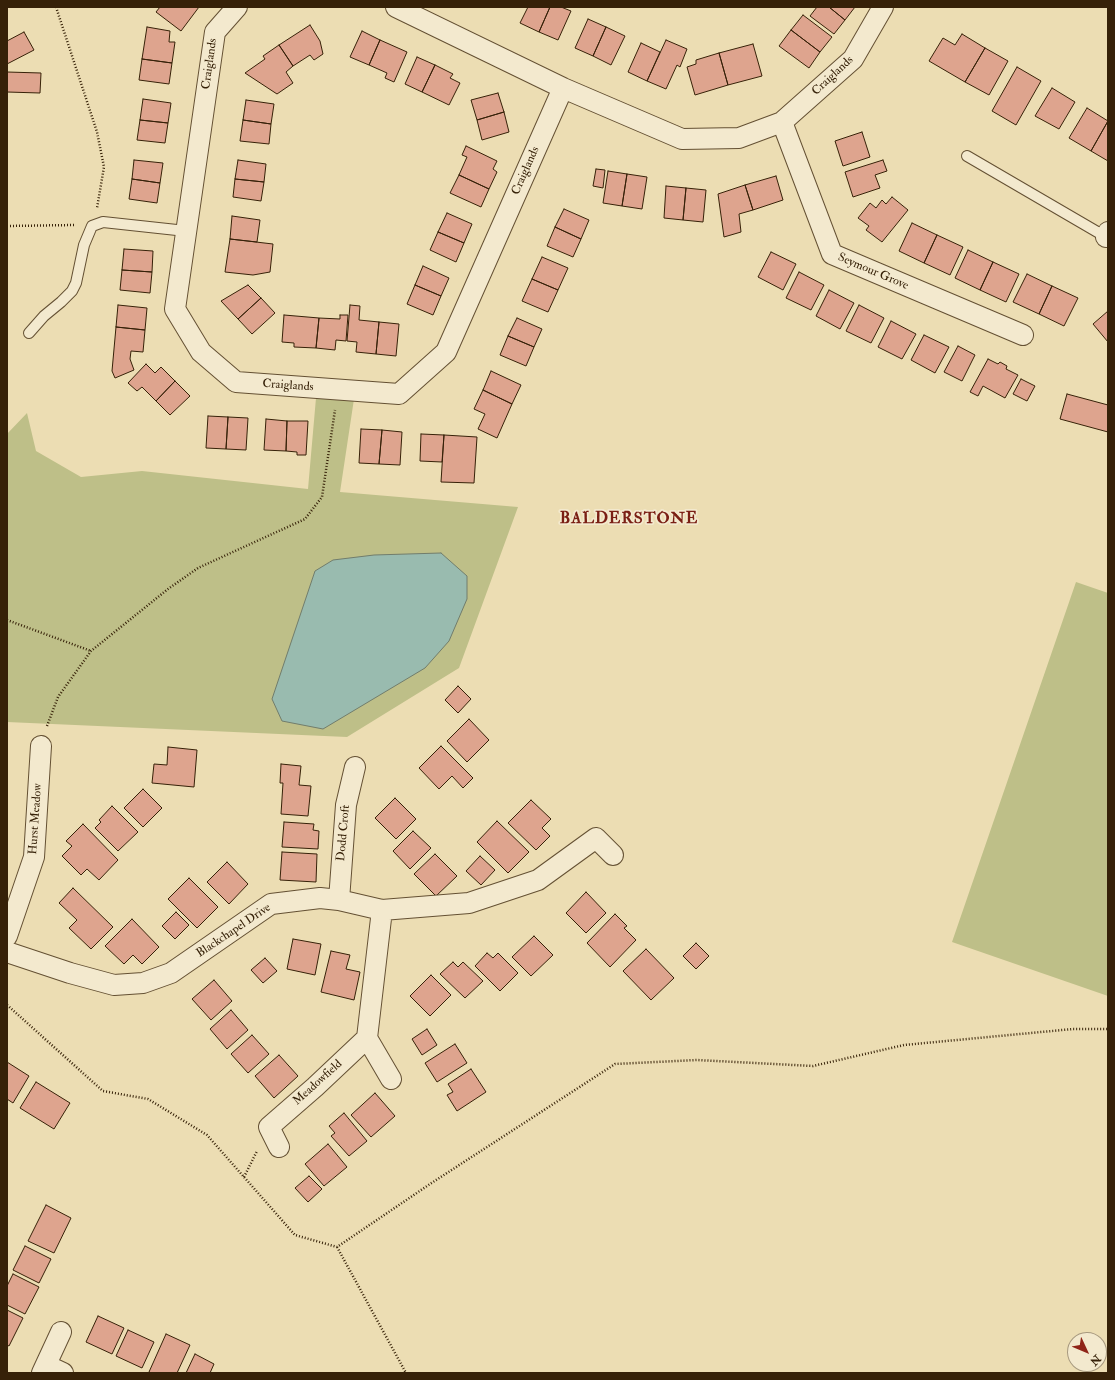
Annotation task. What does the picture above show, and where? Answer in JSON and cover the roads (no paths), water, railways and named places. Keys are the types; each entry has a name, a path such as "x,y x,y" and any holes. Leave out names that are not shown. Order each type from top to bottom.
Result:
{"street":[{"name":"Craiglands","path":"237,7 215,32 175,309 201,352 236,382 399,394 446,352 562,88"},
{"name":"Craiglands","path":"396,7 562,88 682,139 740,138 782,122 853,59 883,7"},
{"name":"Seymour Grove","path":"782,122 832,254 1023,335"},
{"name":"Hurst Meadow","path":"7,936 34,857 40,746"},
{"name":"Dodd Croft","path":"339,900 346,805 355,767"},
{"name":"Blackchapel Drive","path":"7,952 70,973 114,985 143,984 171,973 270,904 320,898 339,900 382,910 469,903 538,880 596,838 613,855"},
{"path":"382,910 367,1038 391,1078"},
{"name":"Meadowfield","path":"279,1147 263,1125 315,1087 367,1038"},
{"path":"50,1370 61,1332"}],"lane":[{"path":"967,156 1107,235"},
{"path":"29,333 44,316 72,291 76,282 84,245 92,226 104,222 186,231"}],"water":[{"path":"441,553 467,576 467,599 449,641 425,668 323,729 282,721 272,699 315,571 333,560 374,555"}],"district":[{"name":"BALDERSTONE","path":"629,520"}]}
